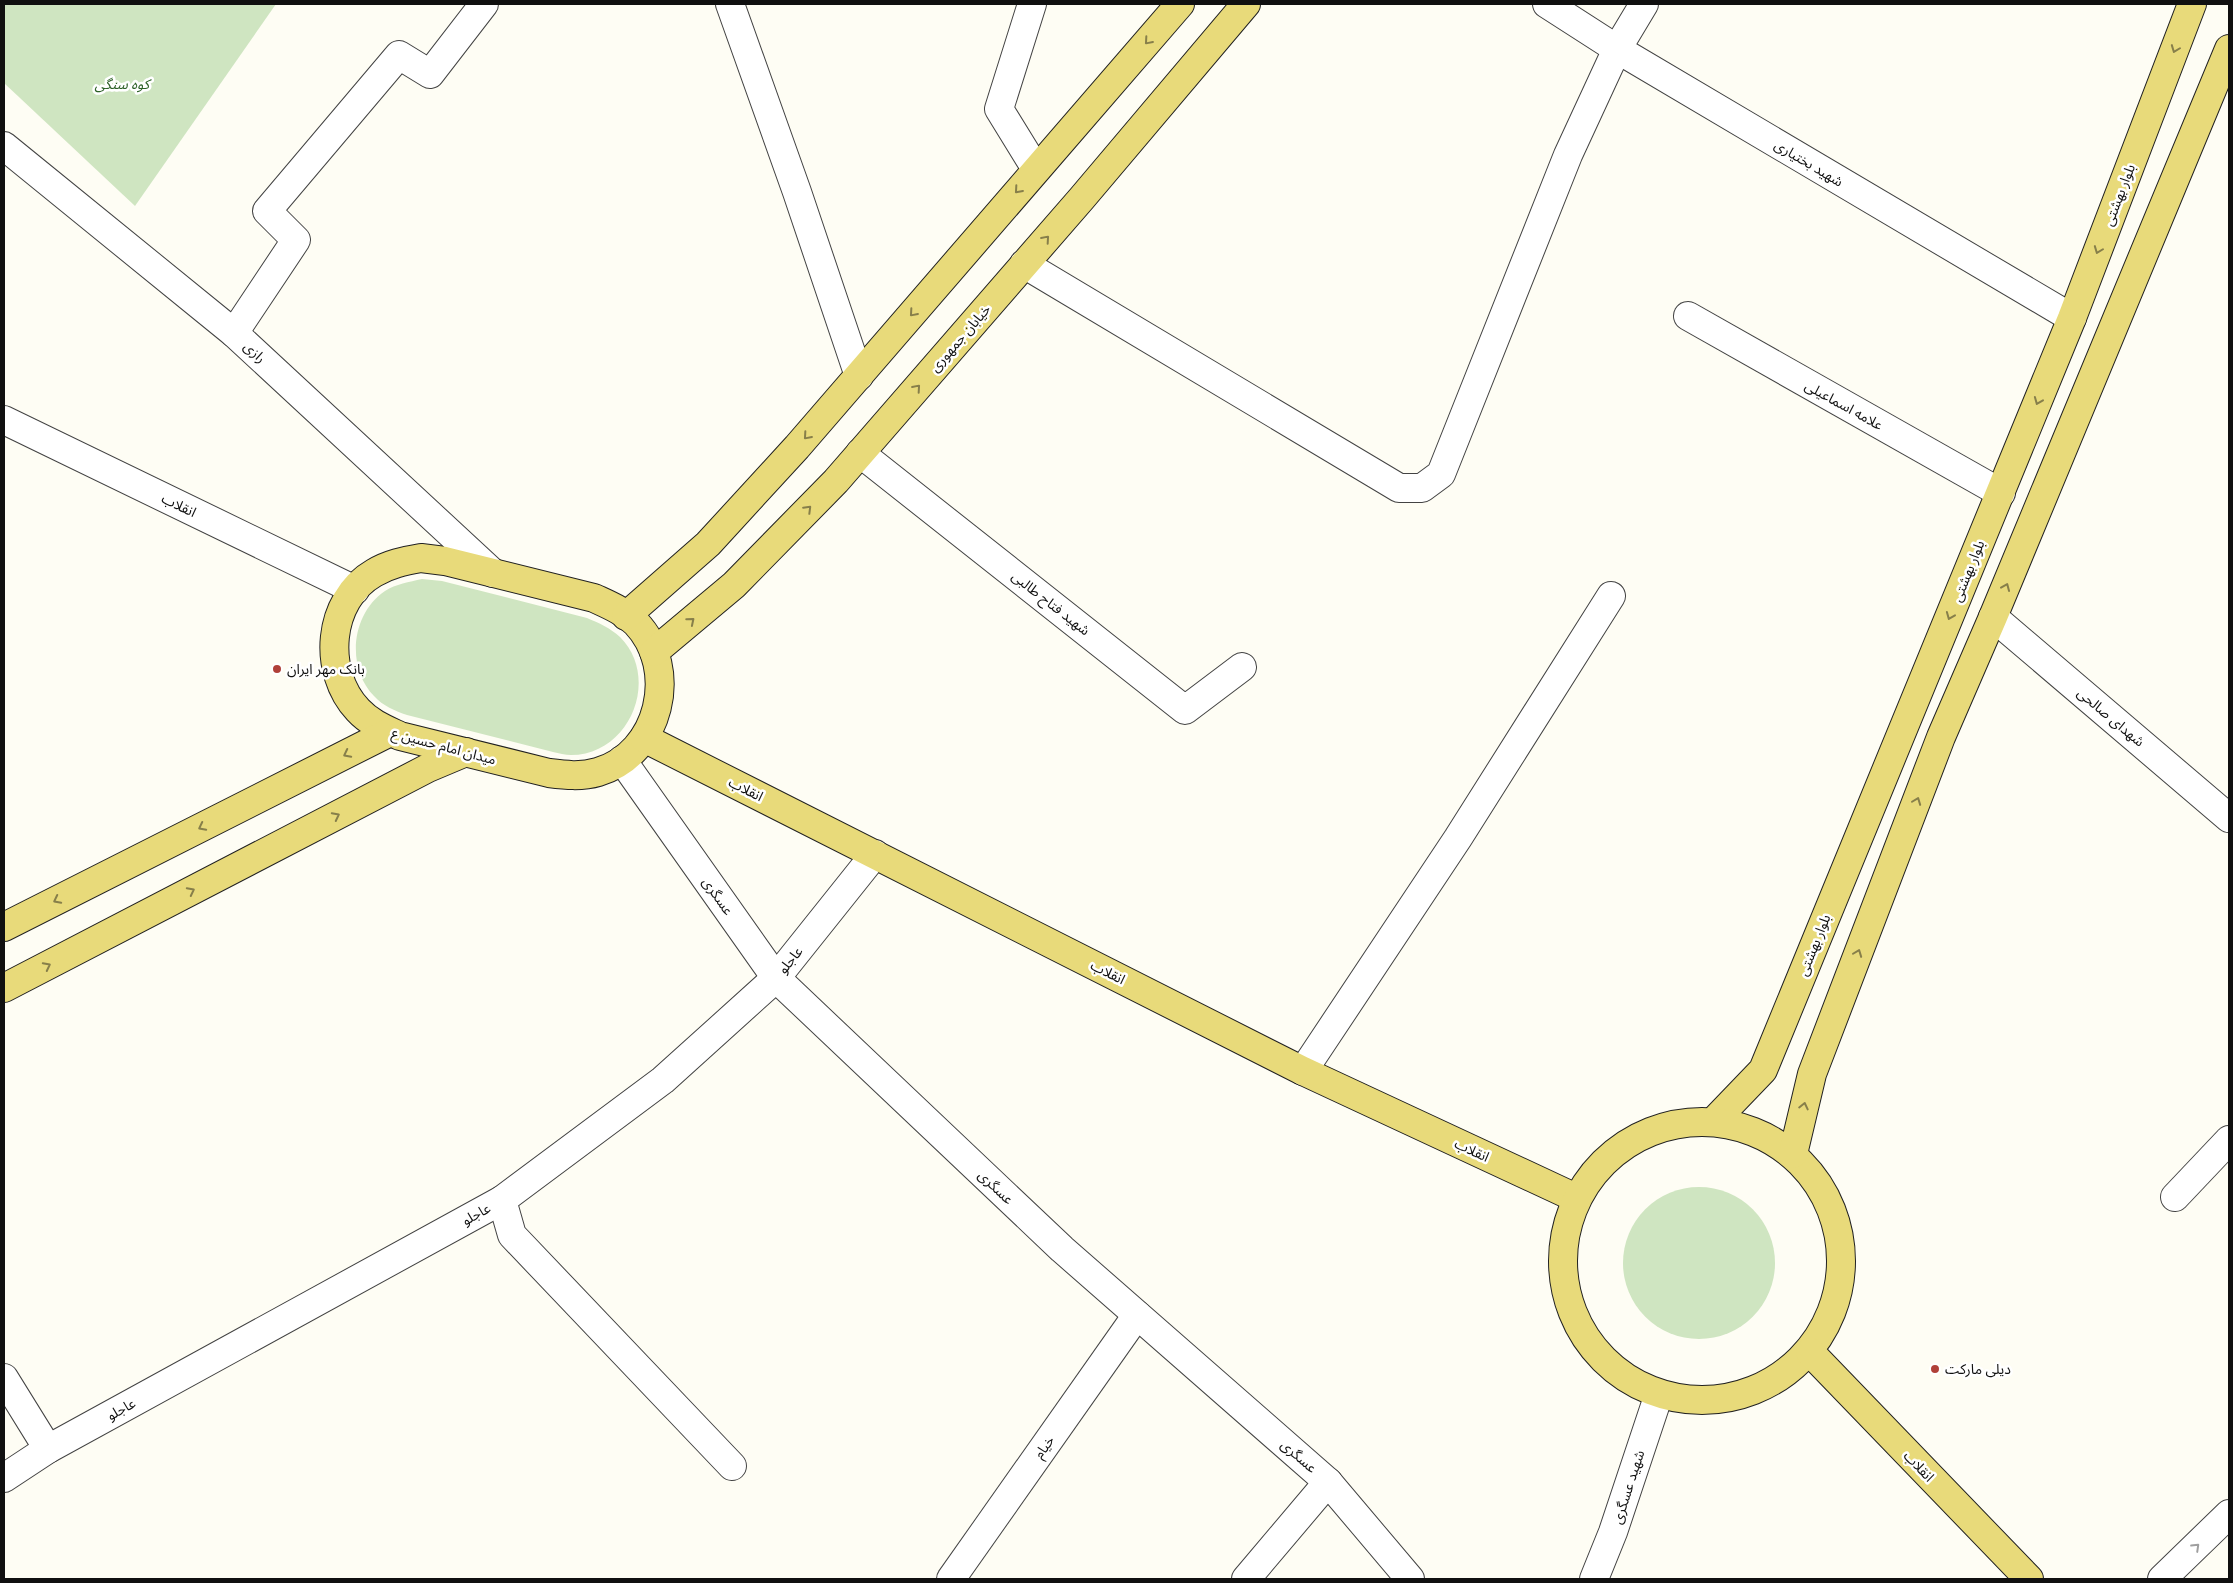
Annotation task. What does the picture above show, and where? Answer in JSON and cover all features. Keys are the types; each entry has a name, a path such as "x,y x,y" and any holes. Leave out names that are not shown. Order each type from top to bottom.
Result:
{"main road":[{"path":"626,616 708,544 797,447 1180,4"},
{"name":"خیابان جمهوری","path":"654,652 734,585 836,481 1246,4"},
{"name":"بلوار بهشتی","path":"1714,1121 1762,1070 2072,318 2192,4"},
{"path":"1793,1154 1812,1074 1942,737 1994,617 2229,49"},
{"name":"میدان امام حسین ع","path":"421,558 445,560 493,573 594,598 616,608 636,624 654,652 659,669 660,695 654,720 644,738 622,760 598,772 573,776 549,773 466,752 390,732 378,726 358,710 343,689 335,664 334,639 340,614 355,590 372,574 396,562 421,558"},
{"path":"4,927 390,732"},
{"name":"انقلاب","path":"644,738 1304,1071 1576,1198"},
{"path":"4,988 428,768 466,752"},
{"path":"1714,1121 1756,1131 1793,1154 1822,1187 1839,1228 1843,1272 1832,1314 1810,1352 1778,1379 1740,1396 1699,1401 1658,1394 1616,1372 1584,1336 1565,1292 1562,1244 1576,1198 1600,1164 1633,1139 1672,1123 1714,1121"},
{"name":"انقلاب","path":"1810,1352 2029,1579"}],"street":[{"path":"234,333 296,240 267,211 399,55 430,74 484,4"},
{"path":"730,4 797,192 859,376"},
{"path":"1032,4 999,109 1036,169"},
{"name":"شهید بختیاری","path":"1547,4 1617,49 2072,318"},
{"path":"1024,264 1398,488 1422,488 1441,474 1568,155 1617,49 1644,4"},
{"name":"رازی","path":"4,146 234,333 493,573"},
{"name":"علامه اسماعیلی","path":"1688,316 2001,493"},
{"name":"انقلاب","path":"4,420 355,590"},
{"name":"شهید فتاح طالبی","path":"860,452 1186,710 1242,666"},
{"path":"1304,1071 1458,838 1611,596"},
{"name":"شهدای صالحی","path":"1994,617 2229,818"},
{"name":"عسگری","path":"622,760 776,978 1062,1250 1328,1482 1410,1579"},
{"name":"عاجلو","path":"4,1478 48,1449 502,1200 663,1080 776,978 875,854"},
{"path":"2175,1197 2229,1140"},
{"path":"502,1200 512,1235 732,1466"},
{"name":"خیام","path":"951,1579 1137,1315"},
{"path":"4,1378 48,1449"},
{"name":"شهید عسگری","path":"1594,1579 1613,1532 1658,1394"},
{"path":"1246,1579 1328,1482"},
{"path":"2162,1579 2229,1514"}],"green space":[{"name":"کوه سنگی","path":"4,4 276,4 135,206 4,83"},
{"path":"422,579 442,581 587,618 616,634 632,654 638,673 638,692 633,711 623,728 609,742 592,752 566,755 407,715 381,703 365,684 359,671 356,641 359,627 365,613 385,591 398,585"},
{"path":"1699,1187 1728,1193 1741,1200 1752,1210 1762,1221 1769,1234 1775,1263 1769,1292 1762,1305 1752,1316 1741,1326 1728,1333 1699,1339 1670,1333 1657,1326 1646,1316 1636,1305 1629,1292 1623,1263 1629,1234 1636,1221 1646,1210 1657,1200 1670,1193"}],"place":[{"name":"بانک مهر ایران","path":"277,669"},
{"name":"دیلی مارکت","path":"1935,1369"}]}
